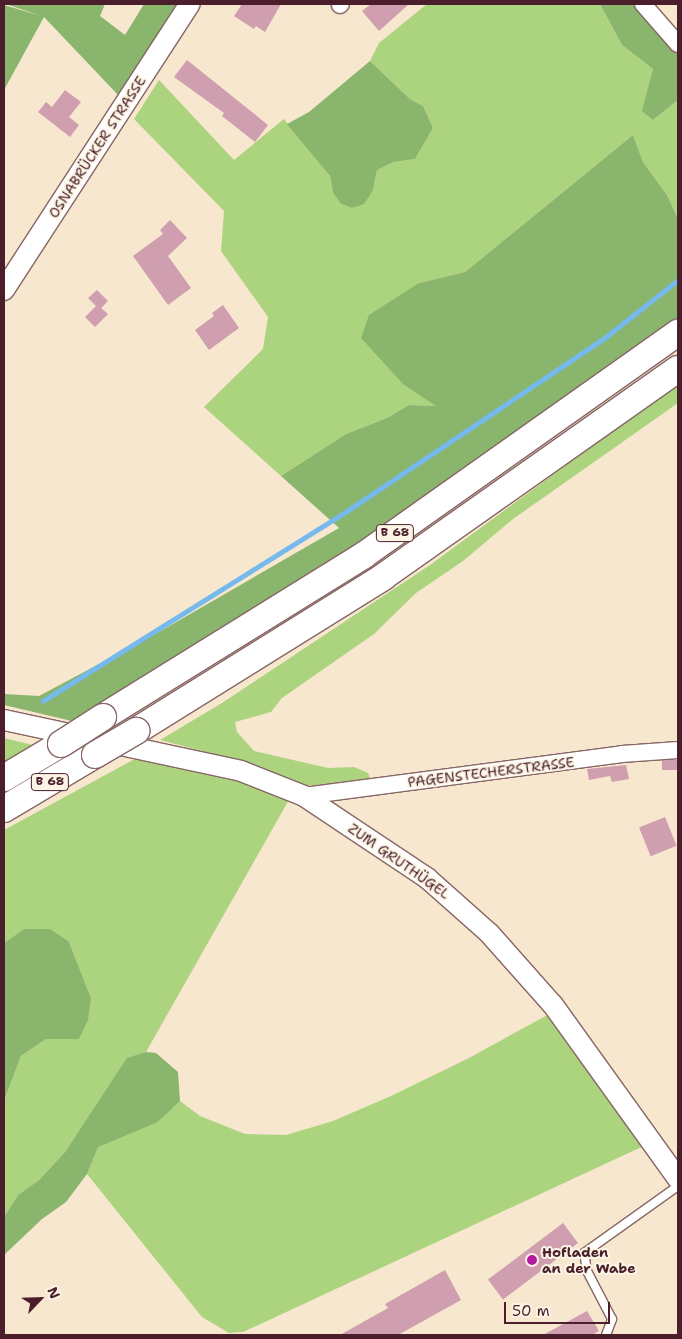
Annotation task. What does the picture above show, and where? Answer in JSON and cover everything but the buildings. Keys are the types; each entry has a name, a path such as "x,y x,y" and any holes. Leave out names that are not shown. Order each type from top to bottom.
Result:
{"highway":[{"name":"B 68","path":"4,778 364,554 678,333"},
{"name":"B 68","path":"4,809 136,731 383,577 678,369"}],"street":[{"name":"OSNABRÜCKER STRASSE","path":"4,290 190,4"},
{"path":"643,4 678,44"},
{"name":"ZUM GRUTHÜGEL","path":"4,720 241,771 304,796 427,878 489,933 553,1005 678,1180"},
{"name":"PAGENSTECHERSTRASSE","path":"304,796 622,754 678,750"}],"lane":[{"path":"606,1335 612,1319 587,1271 584,1254 678,1186"}],"green space":[{"path":"6,4 105,4 100,16 125,35 144,4 180,4 119,96 44,17 4,90 4,5 41,16"},
{"path":"427,4 600,4 622,45 653,69 650,82 653,120 678,100 678,219 667,195 643,162 633,135 465,272 419,283 404,385 437,406 409,405 387,418 346,434 281,476 204,407 263,349 268,317 221,251 224,211 134,119 159,80 234,160 284,119 330,176 333,193 341,204 352,208 373,190 377,170 394,162 415,159 433,128 423,106 410,99 370,61 379,43"},
{"path":"600,4 635,4 678,53 678,100 653,120 642,111 653,69 622,45"},
{"path":"370,61 410,99 423,106 433,128 415,159 394,162 377,170 373,190 364,204 352,208 341,204 333,193 330,176 287,124 309,112"},
{"path":"633,135 643,162 667,195 678,219 678,320 359,544 76,722 4,705 4,694 39,696 159,632 339,528 281,476 346,434 387,418 409,405 436,406 404,385 361,338 369,315 419,283 465,272"},
{"path":"678,383 678,403 513,519 463,561 416,593 374,634 282,698 271,712 235,722 237,732 254,751 328,768 354,767 368,773 372,782 331,788 298,784 233,759 160,740 222,703 430,565"},
{"path":"4,738 33,745 4,763"},
{"path":"144,754 242,778 290,798 146,1052 127,1059 65,1152 39,1180 18,1195 4,1217 4,1101 21,1056 46,1039 79,1039 91,998 69,942 24,929 4,943 4,830"},
{"path":"24,929 50,929 69,942 91,998 88,1020 79,1039 46,1039 21,1056 4,1101 4,943"},
{"path":"551,1013 648,1144 243,1332 229,1333 202,1317 87,1174 98,1146 158,1122 180,1101 200,1116 245,1134 286,1135 333,1121 391,1096 469,1058"},
{"path":"146,1052 156,1053 178,1072 180,1101 158,1122 98,1147 87,1174 66,1202 42,1219 4,1255 4,1217 18,1195 39,1180 65,1152 127,1058"}],"waterway":[{"path":"43,701 344,513 607,336 678,280"}],"place":[{"name":"Hofladen an der Wabe","path":"532,1260"}]}
